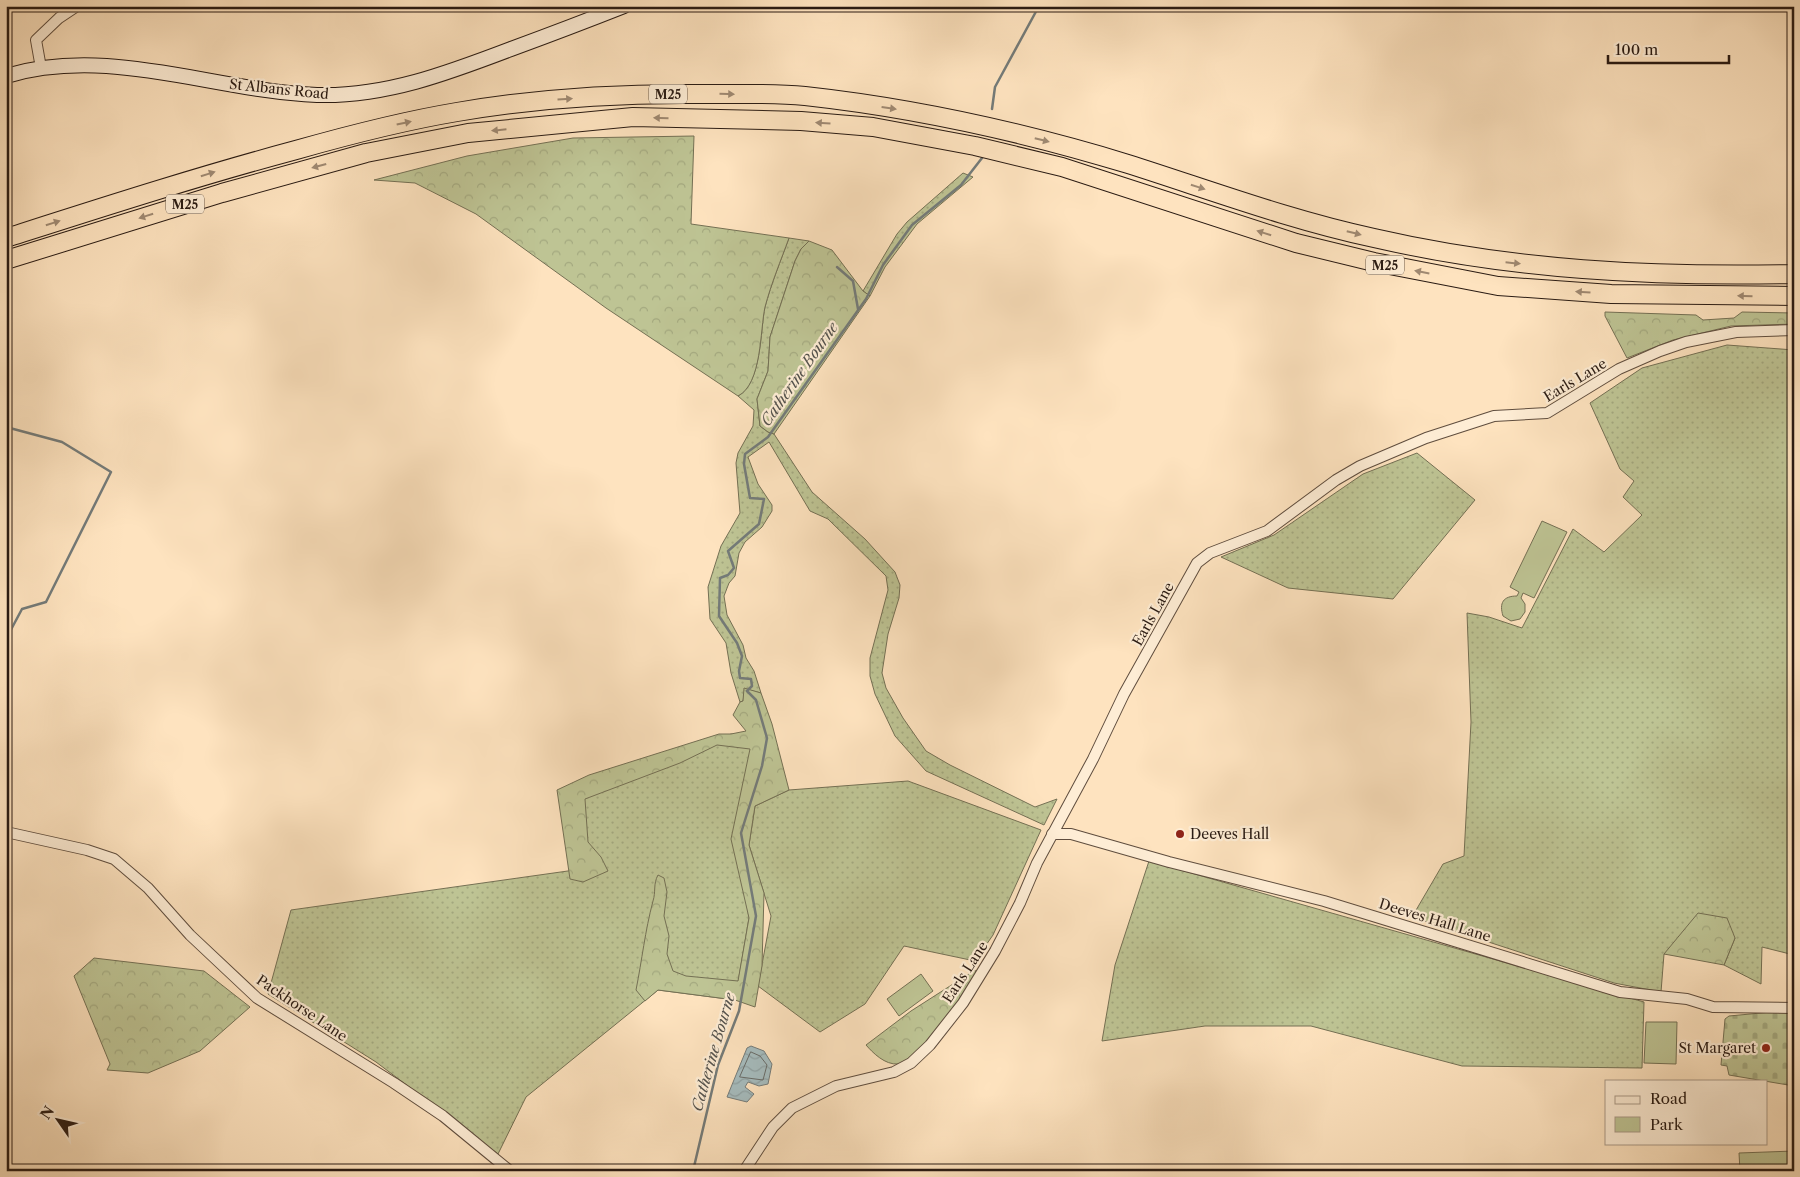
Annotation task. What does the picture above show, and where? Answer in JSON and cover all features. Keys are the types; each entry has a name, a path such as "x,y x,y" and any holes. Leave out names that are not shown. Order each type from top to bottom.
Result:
{"highway":[{"name":"M25","path":"6,238 218,171 356,133 456,112 549,101 668,94 798,96 898,109 988,127 1125,163 1304,221 1376,239 1498,262 1580,271 1648,274 1794,274"},
{"name":"M25","path":"6,260 222,193 366,154 468,134 633,117 800,121 873,127 983,148 1062,167 1296,243 1374,262 1498,286 1611,294 1794,296"}],"main road":[{"name":"St Albans Road","path":"6,76 41,68 101,66 156,71 268,90 318,95 359,93 427,79 624,6"}],"street":[{"path":"41,68 36,40 59,18 77,6"},
{"name":"Earls Lane","path":"744,1171 773,1127 792,1108 836,1086 894,1072 912,1064 930,1045 963,1003 995,951 1052,834 1093,759 1124,694 1197,563 1210,553 1267,530 1336,480 1360,466 1426,438 1494,416 1547,413 1619,369 1686,342 1736,332 1794,330"},
{"path":"1062,816 1072,834"},
{"name":"Packhorse Lane","path":"6,832 87,850 114,859 148,888 190,935 258,998 435,1110 510,1171"},
{"name":"Deeves Hall Lane","path":"1052,834 1072,834 1178,865 1324,901 1620,992 1687,999 1713,1007 1739,1009 1794,1008"}],"green space":[{"path":"694,136 691,224 789,238 765,307 756,369 746,390 738,396 606,308 476,214 415,183 374,180 467,156 573,138"},
{"path":"963,173 973,177 917,224 885,267 870,296 863,291 897,234 907,222"},
{"path":"789,238 809,241 801,249 795,261 770,337 768,371 757,399 760,426 774,434 812,492 865,539 895,572 900,585 899,598 888,634 882,673 886,688 903,718 926,751 1035,807 1057,799 1044,825 926,771 895,736 875,694 870,676 870,658 888,590 886,576 828,519 810,511 769,442 748,457 758,484 772,505 772,511 762,527 745,542 739,553 735,576 729,583 724,596 727,615 743,645 746,658 754,671 761,693 745,689 743,701 740,702 731,673 726,643 710,619 708,587 721,546 740,513 736,463 738,453 753,426 754,410 738,396 752,380 756,368 765,307"},
{"path":"809,241 832,250 863,291 870,296 774,434 760,426 757,399 768,371 770,337 795,261 801,249"},
{"path":"1605,312 1696,315 1703,320 1734,318 1742,312 1794,313 1794,324 1731,326 1673,340 1627,358 1605,316"},
{"path":"1727,345 1794,350 1794,955 1762,947 1761,984 1724,965 1735,938 1664,954 1661,992 1614,983 1412,917 1443,864 1464,856 1471,722 1467,613 1489,617 1522,628 1573,529 1604,552 1642,515 1623,497 1634,481 1620,469 1590,403 1642,368"},
{"path":"1417,453 1475,500 1393,599 1288,588 1221,557 1274,535 1363,474"},
{"path":"1542,521 1567,532 1534,598 1523,593 1521,598 1525,604 1525,612 1520,619 1511,621 1503,616 1502,604 1505,599 1517,596 1519,592 1510,587"},
{"path":"744,688 761,693 772,724 789,790 755,806 749,845 764,893 762,966 755,1007 735,1000 658,990 645,1001 636,990 658,875 664,878 667,892 664,916 669,936 667,954 673,971 686,976 738,981 749,918 731,839 750,749 717,745 680,763 585,799 588,842 601,857 608,871 583,882 570,879 557,790 589,775 719,734 746,731 733,715 740,702 743,701"},
{"path":"731,734 755,736 736,835 749,918 735,1000 658,990 526,1097 498,1154 376,1062 268,994 291,910 582,869 568,793"},
{"path":"908,781 1041,830 993,935 975,961 904,946 865,1004 820,1032 758,986 771,916 749,845 755,806 789,790"},
{"path":"1149,861 1644,1002 1642,1068 1462,1066 1311,1026 1205,1026 1102,1041 1115,965"},
{"path":"1698,913 1727,918 1735,938 1724,965 1664,954"},
{"path":"94,958 204,971 250,1007 200,1051 148,1073 107,1070 110,1064 74,976"},
{"path":"975,970 977,976 941,1027 919,1052 908,1060 898,1064 889,1063 876,1055 866,1045 911,1011"},
{"path":"921,974 933,991 899,1016 887,999"},
{"path":"1782,1011 1794,1014 1794,1086 1768,1082 1768,1080 1729,1075 1727,1066 1721,1065 1725,1019 1729,1016"},
{"path":"1646,1022 1677,1022 1676,1064 1644,1063"},
{"path":"1794,1151 1794,1171 1740,1171 1739,1153"}],"water":[{"path":"751,1046 764,1051 772,1064 768,1084 759,1086 748,1082 745,1087 754,1094 747,1102 727,1097 747,1048"}],"waterway":[{"name":"Catherine Bourne","path":"992,109 995,87 1039,6"},
{"name":"Catherine Bourne","path":"693,1171 718,1065 739,1011 756,916 741,833 762,766 767,738 756,700 747,691 752,686 751,679 740,678 739,671 742,656 737,643 719,616 720,578 728,575 734,568 728,551 759,524 764,499 750,498 744,464 745,454 768,437 866,299 883,265 912,225 961,185 982,158"},
{"path":"837,267 853,281 858,309"},
{"path":"6,427 62,442 111,472 46,602 22,609 6,639"}],"place":[{"name":"Deeves Hall","path":"1180,834"},
{"name":"St Margaret","path":"1766,1048"}]}
